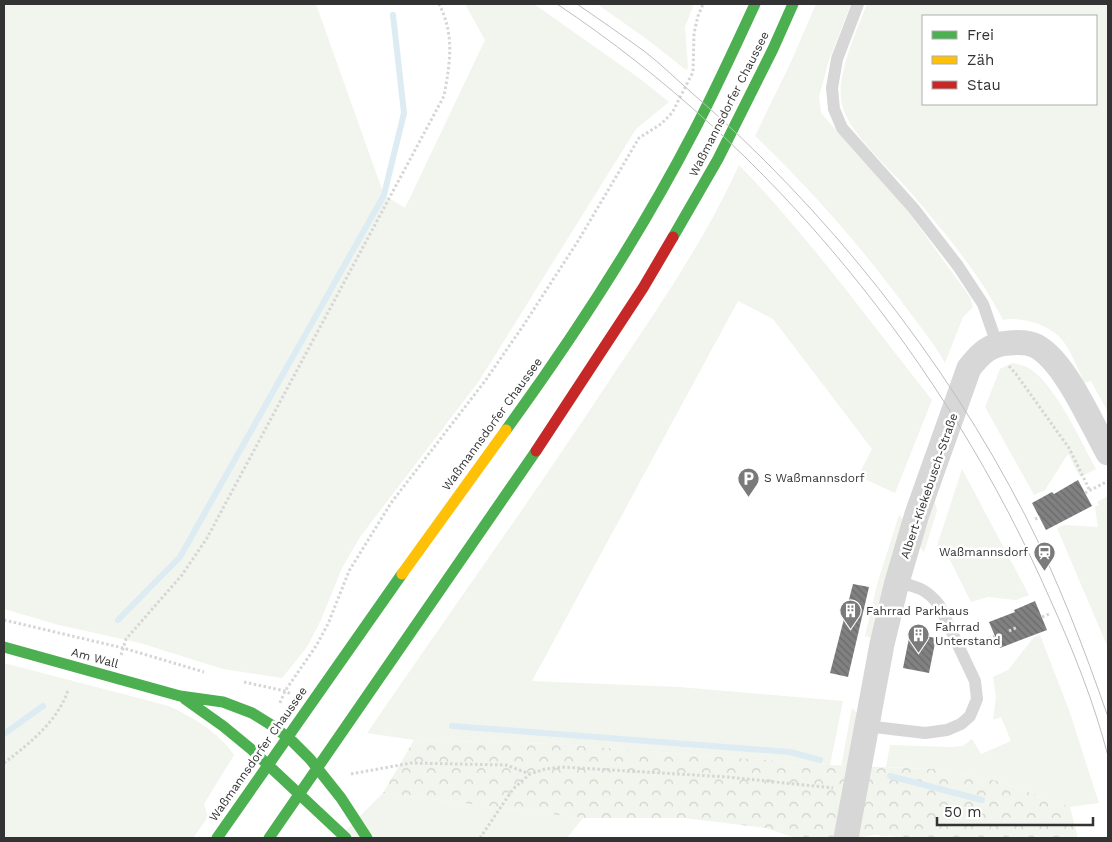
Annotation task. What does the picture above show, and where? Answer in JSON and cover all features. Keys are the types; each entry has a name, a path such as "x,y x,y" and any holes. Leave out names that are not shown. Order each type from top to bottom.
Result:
{"main road":[{"name":"Waßmannsdorfer Chaussee","path":"217,838 431,532 536,389 577,328 648,214 693,133 755,4"},
{"name":"Waßmannsdorfer Chaussee","path":"270,838 609,342 677,232 718,159 793,4"},
{"name":"Am Wall","path":"4,647 180,696 229,704 250,712 287,737 318,768 367,838"},
{"name":"Am Wall","path":"180,696 223,726 346,838"}],"street":[{"path":"1002,353 1019,342 1036,346 1052,359 1067,379 1108,454"},
{"name":"Albert-Kiekebusch-Straße","path":"846,838 882,644 917,514 969,368 981,354 1002,353"}],"lane":[{"path":"858,4 837,59 832,88 834,109 842,128 914,209 958,266 983,304 1002,353"},
{"path":"866,726 925,733 947,730 961,724 970,716 977,699 975,681 939,605 925,591 898,582"}],"path":[{"path":"113,677 126,639 182,575 207,538 441,104 449,68 451,41 445,16 439,4"},
{"path":"240,682 285,691 316,646 328,624 350,571 391,503 485,381 523,326 578,241 639,138 660,124 672,113 693,72 694,33 703,4"},
{"path":"1002,353 1069,448 1090,491"},
{"path":"1085,493 1108,481"},
{"path":"1035,519 1040,517"},
{"path":"1042,617 1049,614"},
{"path":"4,620 123,648 209,674"},
{"path":"1009,631 1018,627"},
{"path":"979,642 995,636"},
{"path":"4,763 47,726 60,709 75,666"},
{"path":"356,780 352,773 411,763 506,765 530,774"},
{"path":"480,838 513,789 530,774 545,769 562,767 728,777 855,790"}],"green space":[{"path":"4,4 316,4 384,195 405,208 485,40 465,4 534,4 639,78 669,102 636,129 479,381 360,537 342,568 321,620 307,647 282,678 223,669 140,643 59,625 4,609"},
{"path":"597,4 694,4 685,27 688,68 686,70"},
{"path":"816,4 851,4 828,63 819,97 821,113 910,214 970,297 973,307 963,317 945,363 899,298 849,235 813,194 755,136 790,64"},
{"path":"867,4 1108,4 1108,412 1091,381 1084,383 1069,350 1058,335 1044,326 1035,323 1018,319 1003,320 984,286 949,239 912,194 870,149 850,123 841,98 841,87 845,63"},
{"path":"739,165 790,221 839,280 932,400 895,493 858,476 872,449 773,319 738,301 532,681 679,687 843,701 830,765 556,744 414,740 367,733 649,322 712,219"},
{"path":"1012,363 1030,369 1049,387 1067,414 1096,469 1080,477 1068,454 1045,490 1034,495 985,407 1000,369"},
{"path":"962,469 1029,595 1016,600 988,597 971,602 950,560 937,546"},
{"path":"1108,496 1108,648 1057,528 1064,525 1098,527 1095,507 1099,505 1097,502"},
{"path":"934,498 937,511 924,552 919,546"},
{"path":"899,515 903,520 872,638 865,636 878,581"},
{"path":"1040,635 1069,710 1099,803 1070,807 997,781 934,769 886,767 890,745 952,747 963,746 972,739 981,754 1011,741 1001,717 993,720 996,697 993,677 1008,670 1034,637"},
{"path":"4,663 169,706 196,720 214,733 234,755 204,804 208,817 193,838 4,838"},
{"path":"852,708 857,713 844,783 838,783"},
{"path":"414,740 556,744 830,765 934,769 997,781 1070,807 1078,838 911,838 875,835 856,838 795,838 766,828 684,818 583,818 383,793"},
{"path":"383,793 583,818 567,838 338,838"}],"building":[{"path":"1078,480 1092,506 1046,530 1032,503 1052,492 1054,494"},
{"name":"Fahrrad Parkhaus","path":"853,584 869,587 848,677 830,673"},
{"path":"1035,601 1047,630 1000,648 989,622 1015,612 1014,610"},
{"name":"Fahrrad Unterstand","path":"910,633 936,638 929,673 903,668"}],"waterway":[{"path":"118,620 180,557 384,195 404,113 393,15"},
{"path":"4,734 43,706"},
{"path":"452,726 790,752 820,760"},
{"path":"890,776 982,800"}],"tram line":[{"path":"557,4 636,61 711,124 780,193 845,267 905,345 959,426 1008,511 1075,657 1090,696 1108,756"},
{"path":"577,4 650,56 741,138 835,236 878,288 919,343 958,399 993,456 1025,515 1049,564 1070,614 1108,717"}],"traffic: fast":[{"path":"506,430 582,321 652,208 702,115 755,4"},
{"path":"673,237 718,159 773,49 793,4"},
{"path":"269,838 536,451"},
{"path":"217,838 402,574"},
{"path":"4,647 180,696 223,702 252,713 292,741 310,759 341,798 367,838"},
{"path":"185,699 251,749 346,838"}],"traffic: slow":[{"path":"402,574 506,430"}],"traffic: jam":[{"path":"536,451 643,288 673,237"}],"place":[{"name":"S Waßmannsdorf","path":"748,497"},
{"name":"Waßmannsdorf","path":"1044,571"},
{"name":"Fahrrad Parkhaus","path":"850,630"},
{"name":"Fahrrad Unterstand","path":"919,653"}]}
